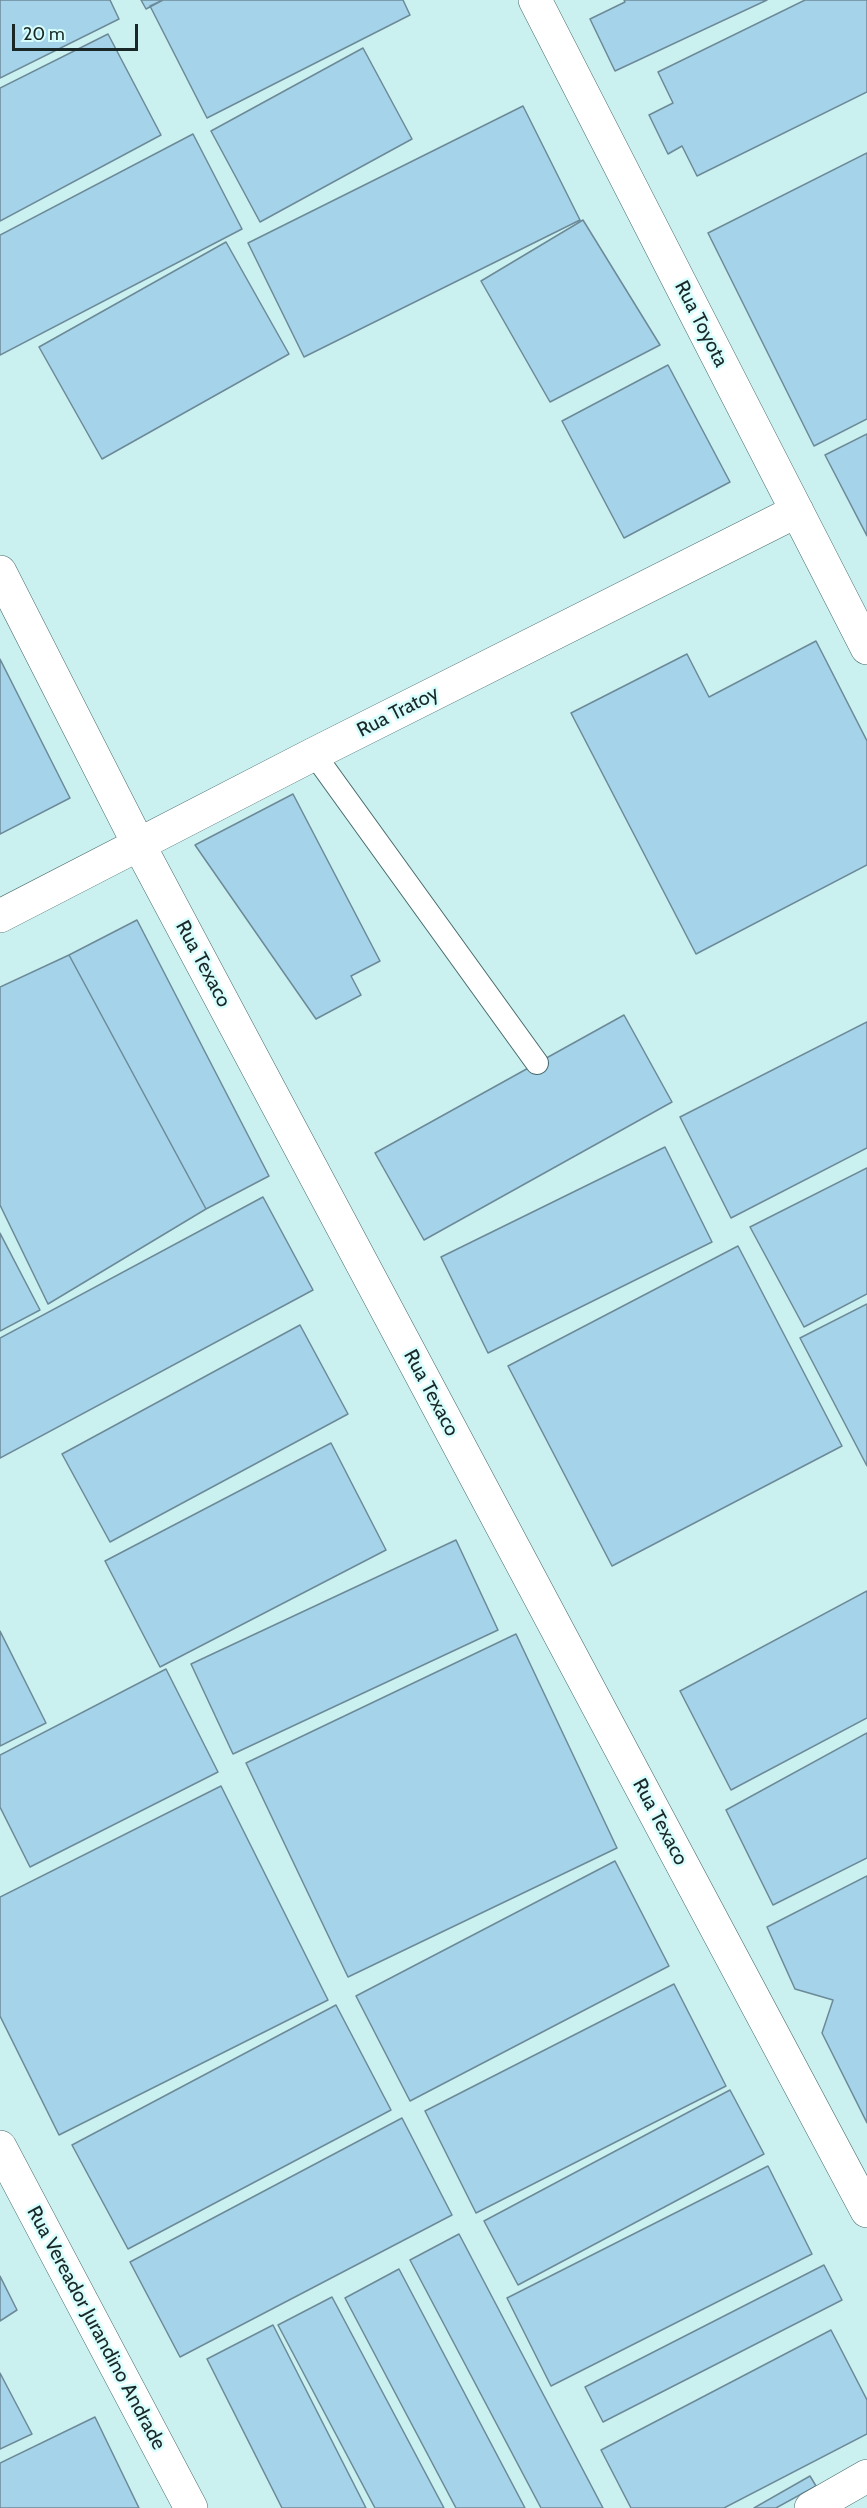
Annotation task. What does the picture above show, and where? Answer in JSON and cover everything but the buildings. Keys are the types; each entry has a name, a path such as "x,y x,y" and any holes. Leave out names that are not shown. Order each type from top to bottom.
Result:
{"street":[{"name":"Rua Toyota","path":"535,0 867,648"},
{"name":"Rua Tratoy","path":"0,916 314,754 797,511"},
{"name":"Rua Texaco","path":"0,572 139,844 867,2211"},
{"name":"Rua Vereador Jurandino Andrade","path":"0,2147 191,2508"},
{"path":"811,2508 867,2476"}],"lane":[{"path":"314,754 537,1063"}]}
